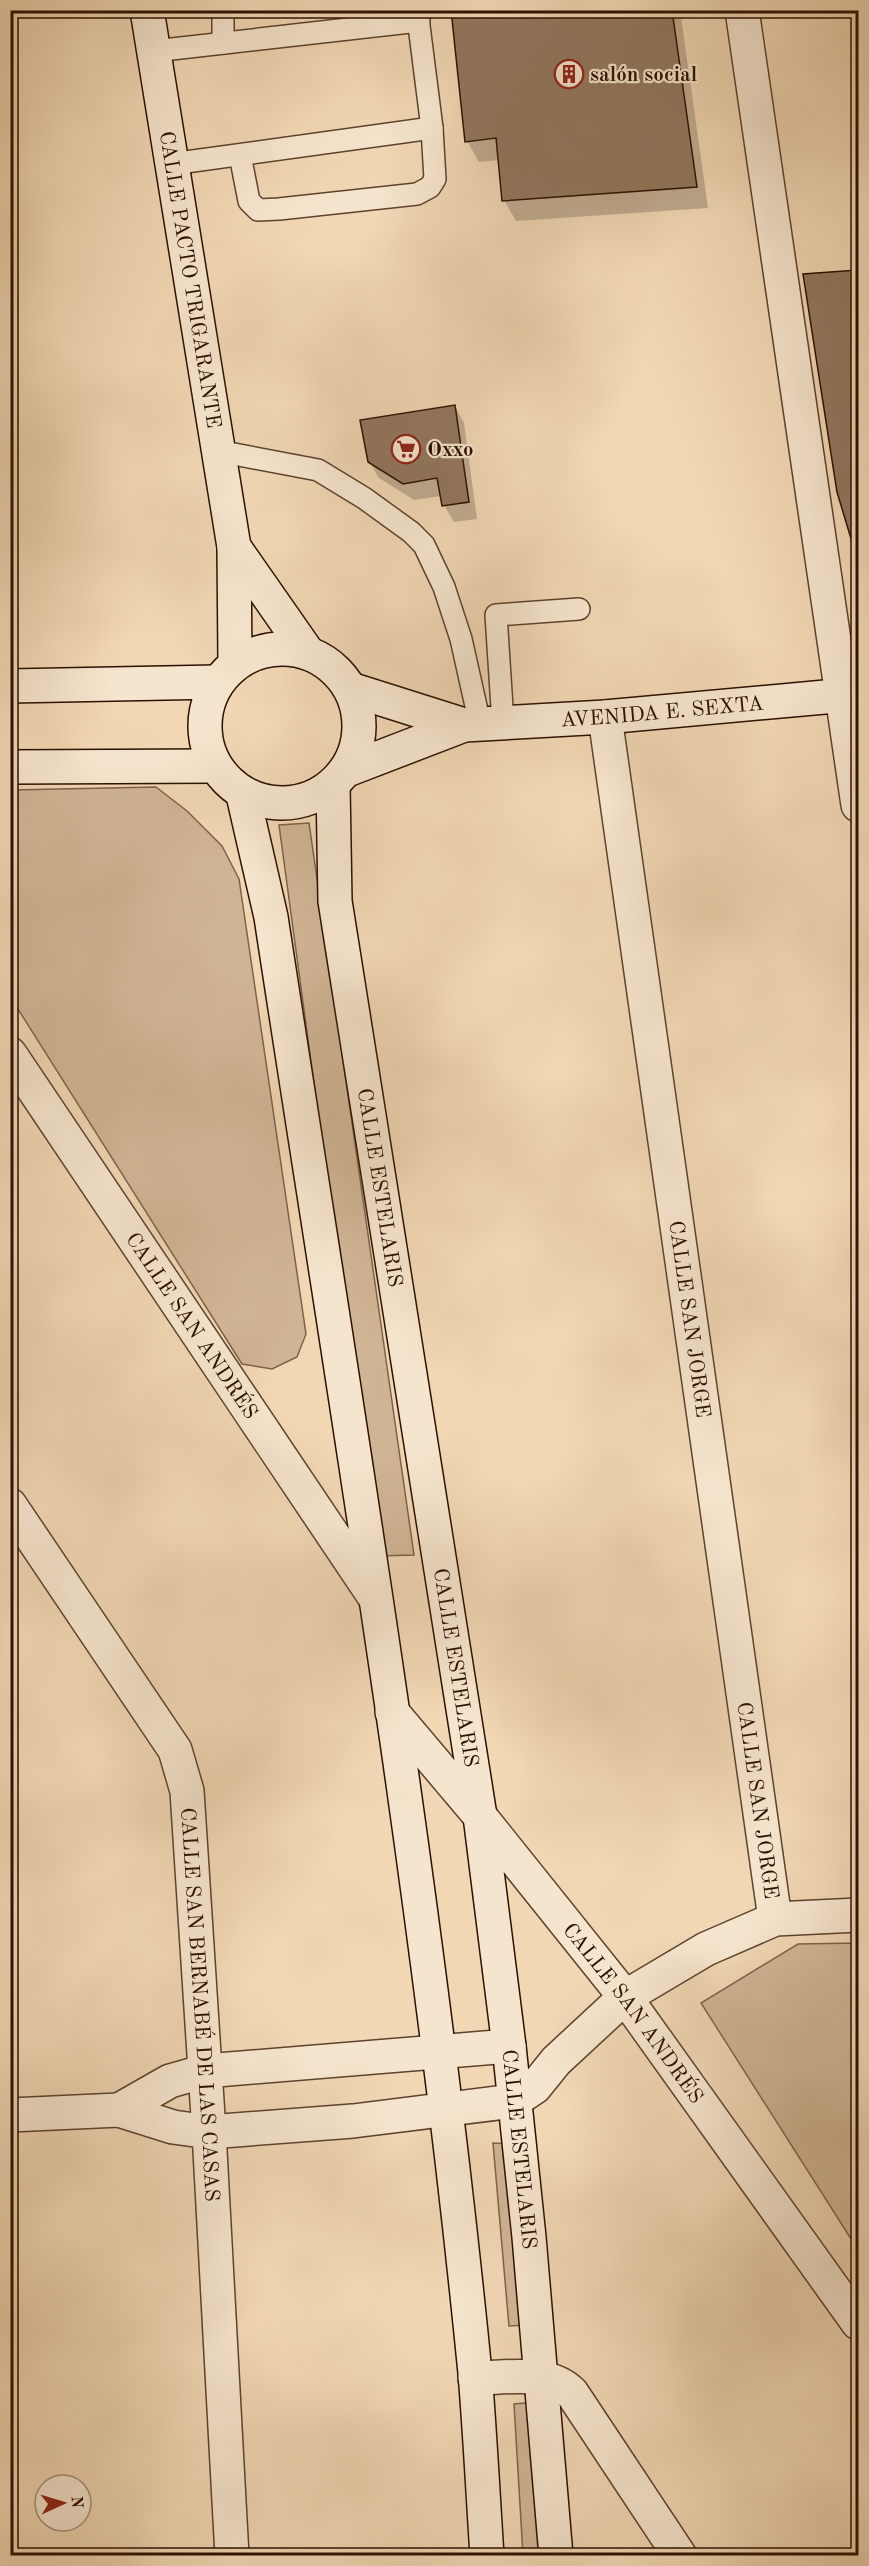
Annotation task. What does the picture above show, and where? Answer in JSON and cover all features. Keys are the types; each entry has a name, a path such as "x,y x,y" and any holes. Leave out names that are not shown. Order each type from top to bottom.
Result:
{"street":[{"name":"CALLE PACTO TRIGARANTE","path":"147,10 234,547 226,673"},
{"path":"742,10 851,694 858,805"},
{"name":"CALLE PACTO TRIGARANTE","path":"234,547 308,653"},
{"path":"282,648 308,653 325,661 339,673 350,688 357,705 359,738 340,778 319,796 303,802 272,804 243,795 227,782 215,766 205,739 206,710 226,673 257,652 282,648"},
{"path":"10,686 226,673"},
{"name":"AVENIDA E. SEXTA","path":"350,688 482,724"},
{"name":"AVENIDA E. SEXTA","path":"340,778 482,724 604,717 851,694"},
{"name":"CALLE SAN JORGE","path":"604,717 775,1919"},
{"path":"10,767 215,766"},
{"name":"CALLE ESTELARIS","path":"340,778 335,901 480,1816 514,2101 542,2378 556,2556"},
{"path":"243,795 271,917 392,1712 440,2051 475,2378 487,2556"},
{"name":"CALLE SAN ANDRÉS","path":"10,1054 374,1596"},
{"name":"CALLE SAN BERNABÉ DE LAS CASAS","path":"10,1505 175,1750 182,1769 189,1806 232,2556"},
{"name":"CALLE SAN ANDRÉS","path":"392,1712 480,1816 625,1997 858,2323"},
{"path":"10,2115 119,2110 173,2127 209,2132 352,2121 514,2101 535,2087 556,2061 625,1997 706,1949 775,1919 858,1915"},
{"path":"119,2110 170,2082 205,2070 508,2046"},
{"path":"475,2378 542,2378 558,2381 572,2393 680,2556"}],"lane":[{"path":"223,10 223,43"},
{"path":"154,51 418,16 432,128 435,179 430,187 417,194 258,210 249,201 240,155"},
{"path":"171,164 432,128"},
{"path":"218,451 318,470 364,498 417,539 434,562 444,587 482,724"},
{"path":"482,724 496,615 579,609"}],"shaded area":[{"path":"156,787 187,811 222,846 239,879 306,1334 297,1357 272,1369 242,1364 11,998 11,790"},
{"path":"309,823 414,1555 378,1556 279,825"},
{"path":"858,1943 858,2250 701,2003 798,1944"},
{"path":"493,2143 510,2144 527,2325 509,2326"},
{"path":"537,2402 546,2555 523,2555 514,2404"}],"building":[{"name":"salón social","path":"451,10 672,10 697,187 502,201 496,138 465,142"},
{"path":"858,270 858,562 837,492 803,274"},
{"path":"455,405 469,502 442,506 437,478 403,484 368,462 360,420"}],"place":[{"name":"salón social","path":"569,74"},
{"name":"Oxxo","path":"406,449"}]}
